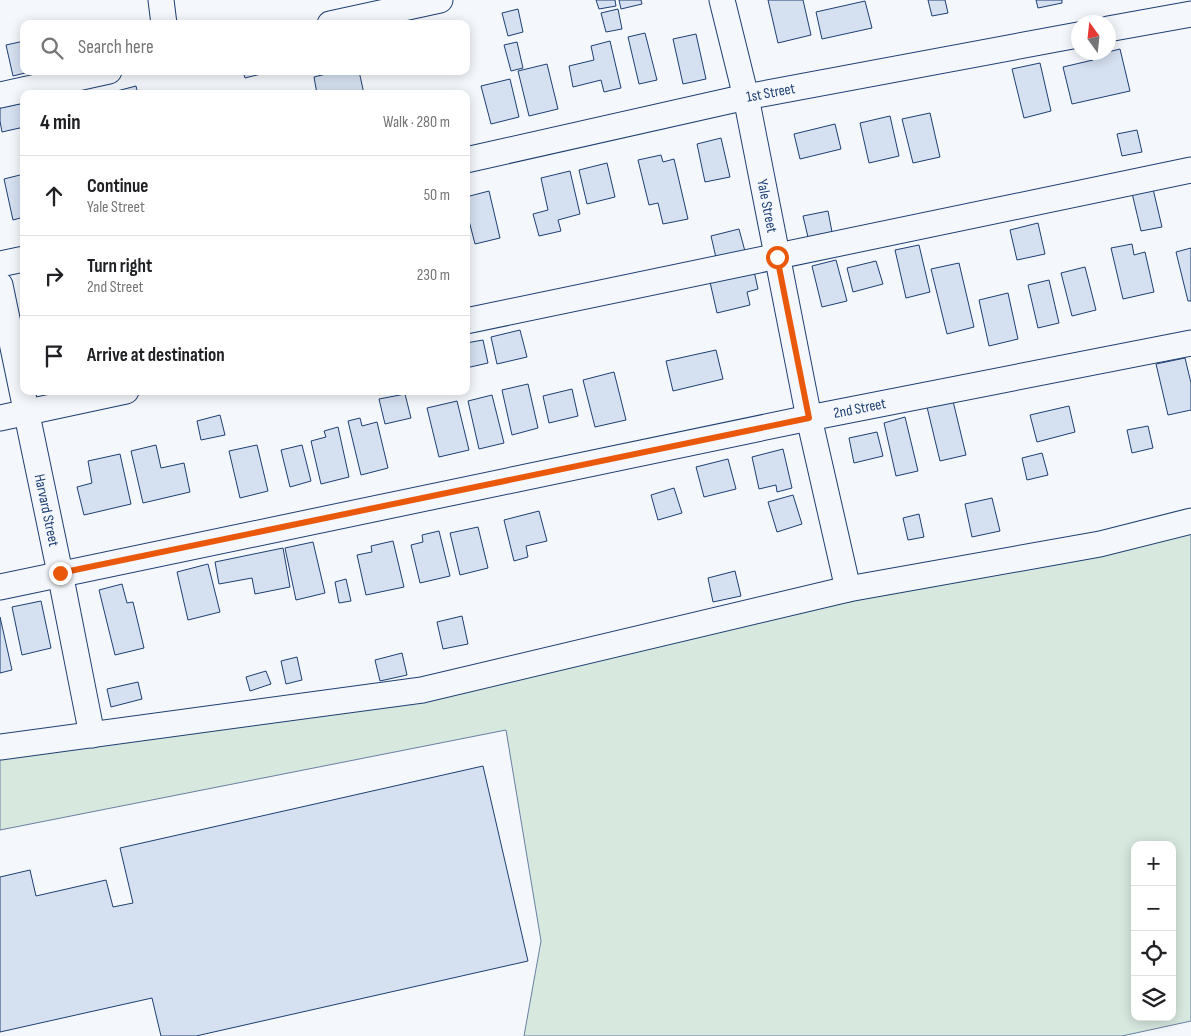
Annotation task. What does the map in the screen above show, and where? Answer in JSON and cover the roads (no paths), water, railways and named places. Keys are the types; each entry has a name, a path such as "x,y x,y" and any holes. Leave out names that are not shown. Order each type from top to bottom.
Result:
{"street":[{"path":"160,0 163,20"},
{"path":"348,20 440,0"},
{"name":"Yale Street","path":"722,0 746,97 809,418 848,589"},
{"path":"1116,28 1191,14"},
{"name":"1st Street","path":"470,159 746,97 1071,36"},
{"path":"0,94 90,75"},
{"path":"470,320 1191,170"},
{"path":"0,264 20,260"},
{"name":"Harvard Street","path":"0,285 20,383"},
{"name":"2nd Street","path":"0,587 809,418 1191,343"},
{"name":"Harvard Street","path":"23,395 92,735"},
{"path":"0,418 107,395"},
{"path":"0,747 422,690 848,589 1100,544 1191,521"}]}
